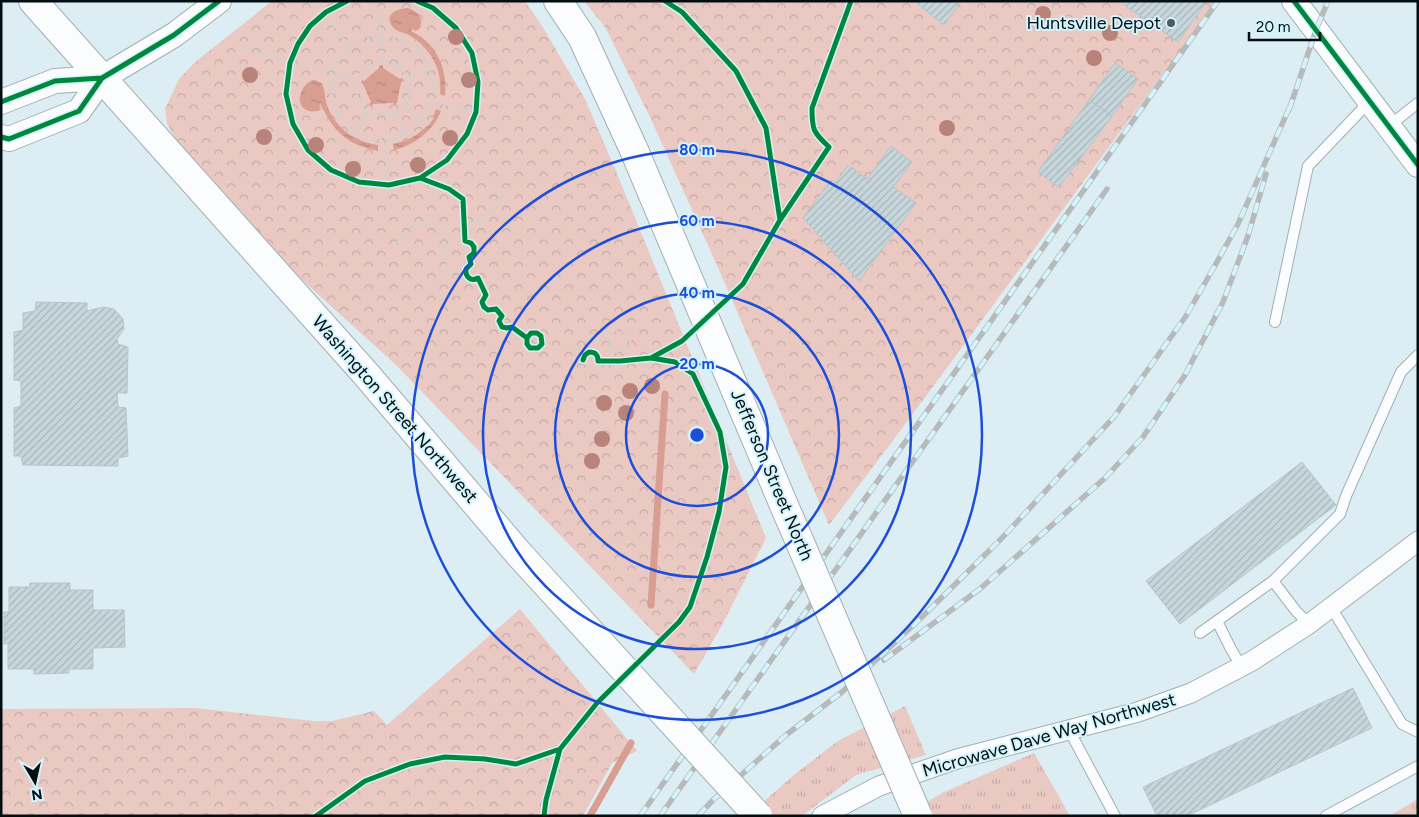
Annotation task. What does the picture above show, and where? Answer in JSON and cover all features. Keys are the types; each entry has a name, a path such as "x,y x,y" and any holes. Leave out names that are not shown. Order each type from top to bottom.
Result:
{"main road":[{"name":"Washington Street Northwest","path":"33,1 365,373 519,554 758,816"},
{"name":"Jefferson Street North","path":"558,1 582,37 634,150 918,816"}],"street":[{"path":"1,137 9,139 79,112 102,78 174,35 219,1"},
{"path":"1294,1 1418,165"},
{"path":"1,102 55,81 102,78"},
{"name":"Microwave Dave Way Northwest","path":"822,816 879,786 957,759 1138,712 1191,693 1241,666 1310,624 1418,541"}],"lane":[{"path":"1275,322 1308,166 1370,101"},
{"path":"1389,126 1418,103"},
{"path":"1200,633 1273,581 1340,514 1346,496 1401,372 1418,354"},
{"path":"1273,581 1296,611 1310,624"},
{"path":"1331,607 1402,724 1418,732"},
{"path":"1217,621 1241,666"},
{"path":"1070,730 1115,816"},
{"path":"1326,816 1418,766"}],"path":[{"path":"312,1 325,13 351,47"},
{"path":"377,1 383,61"},
{"path":"1052,1 1056,14"},
{"path":"317,20 325,13"},
{"path":"384,36 401,40 416,49 427,63 433,80 433,97 427,113 416,127 402,135 386,138 370,137 355,131 342,120 335,106 331,90 333,74 340,59 351,47 367,39 384,36"},
{"path":"243,47 290,63 357,80"},
{"path":"289,71 292,57"},
{"path":"374,62 391,62 399,66 407,78 408,97 404,104 395,112 378,114 362,106 356,88 357,80 367,66 374,62"},
{"path":"407,78 429,69"},
{"path":"431,102 476,112"},
{"path":"404,104 422,119"},
{"path":"473,119 476,105"},
{"path":"355,131 368,110"},
{"path":"395,112 405,133"},
{"path":"386,138 389,185"},
{"path":"381,184 397,183"},
{"path":"464,224 476,223 487,218 497,209 506,188"},
{"path":"464,216 464,233"},
{"path":"397,242 414,226 423,223 431,224 440,234 448,275 454,279 467,274"},
{"path":"623,331 628,336 629,346 624,352 613,351 608,346 608,338 612,332 623,331"},
{"path":"564,355 576,358 580,344 595,335 608,338"}],"green space":[{"path":"272,1 525,1 544,29 585,99 766,538 722,625 694,674 396,365 279,259 175,138 167,124 165,109 179,79 194,63"},
{"path":"584,1 1217,1 829,525 720,272 650,117 605,27"},
{"path":"520,609 637,751 612,763 583,816 1,816 1,709 195,708 313,721 332,721 374,711 387,725"},
{"path":"905,706 926,755 856,775 802,816 747,816 795,774 838,741"},
{"path":"1034,753 1070,816 903,816 942,793"},
{"path":"1418,799 1418,816 1389,816"}],"water":[{"path":"408,8 415,11 421,18 420,28 416,31 412,29 411,31 420,36 434,49 442,66 445,96 440,94 437,68 429,53 409,35 395,30 390,22 393,12"},
{"path":"383,65 383,68 404,81 401,82 395,105 393,103 373,104 372,106 369,104 371,102 361,83 379,66"},
{"path":"313,80 320,82 323,86 327,105 335,121 361,141 378,145 378,151 358,145 343,136 336,130 321,104 319,105 321,110 309,111 304,109 301,105 300,96 304,86"},
{"path":"436,109 441,111 428,131 409,145 394,150 393,144 411,138 428,126 434,118"}],"building":[{"path":"914,1 952,1 958,6 944,25"},
{"name":"Huntsville Depot","path":"1125,1 1207,1 1178,42 1123,4"},
{"path":"1115,63 1138,79 1112,116 1089,100"},
{"path":"1089,100 1112,116 1059,187 1038,172"},
{"path":"891,146 912,162 893,187 916,203 859,281 803,218 831,180 835,183 848,165 867,179"},
{"path":"36,302 87,303 87,311 103,307 114,309 123,319 124,329 117,339 118,344 128,347 127,393 117,393 118,407 126,408 128,456 118,458 118,466 23,465 21,456 14,456 14,408 21,406 21,381 14,380 14,332 23,330 23,313 35,311"},
{"path":"1302,462 1336,505 1180,624 1146,581"},
{"path":"30,583 70,583 70,590 93,590 93,610 124,610 125,647 93,648 93,669 69,669 69,673 34,674 34,669 8,669 8,643 4,644 4,612 9,612 9,587 30,587"},
{"path":"1353,688 1372,728 1187,816 1157,816 1143,787"}],"waterway":[{"path":"651,605 665,394"},
{"path":"590,816 631,743"}],"railway":[{"path":"640,816 1218,1"},
{"path":"1289,110 1316,30 1328,1"},
{"path":"698,816 713,800 786,735 842,692 923,616 1003,537 1114,417 1186,316 1213,269 1238,224 1291,104"},
{"path":"884,660 981,588 1105,478 1143,437 1185,375 1223,302 1248,236 1266,174"},
{"path":"660,816 1107,189"}],"cycle path":[{"path":"1,137 9,139 79,111 102,78 174,35 219,1"},
{"path":"347,1 326,12 310,26 298,44 290,63 286,94 293,124 308,150 331,170 359,182 389,185 420,178 447,160 467,134 476,112 478,82 472,53 456,28 433,8 417,1"},
{"path":"583,360 589,352 596,354 598,361 651,358 682,341 743,284 780,220 766,128 736,71 682,12 665,1"},
{"path":"780,220 829,147 814,130 812,108 851,1"},
{"path":"1294,1 1418,165"},
{"path":"1,102 55,81 102,78"},
{"path":"420,178 449,189 463,199 465,241 471,243 474,247 474,253 469,257 471,264 466,269 466,274 471,279 478,278 486,295 482,302 484,307 488,310 496,309"},
{"path":"496,309 502,316 499,321 502,327 512,327 527,338 527,344 530,348 538,348 542,344 541,336 537,333 531,333 527,338"},
{"path":"544,816 546,800 560,749 597,703 679,622 690,607 707,557 719,512 726,467 720,432 693,374 675,362 651,358"},
{"path":"316,816 365,781 410,764 445,757 485,759 516,764 560,749"}],"place":[{"name":"Huntsville Depot","path":"1171,23"}]}
